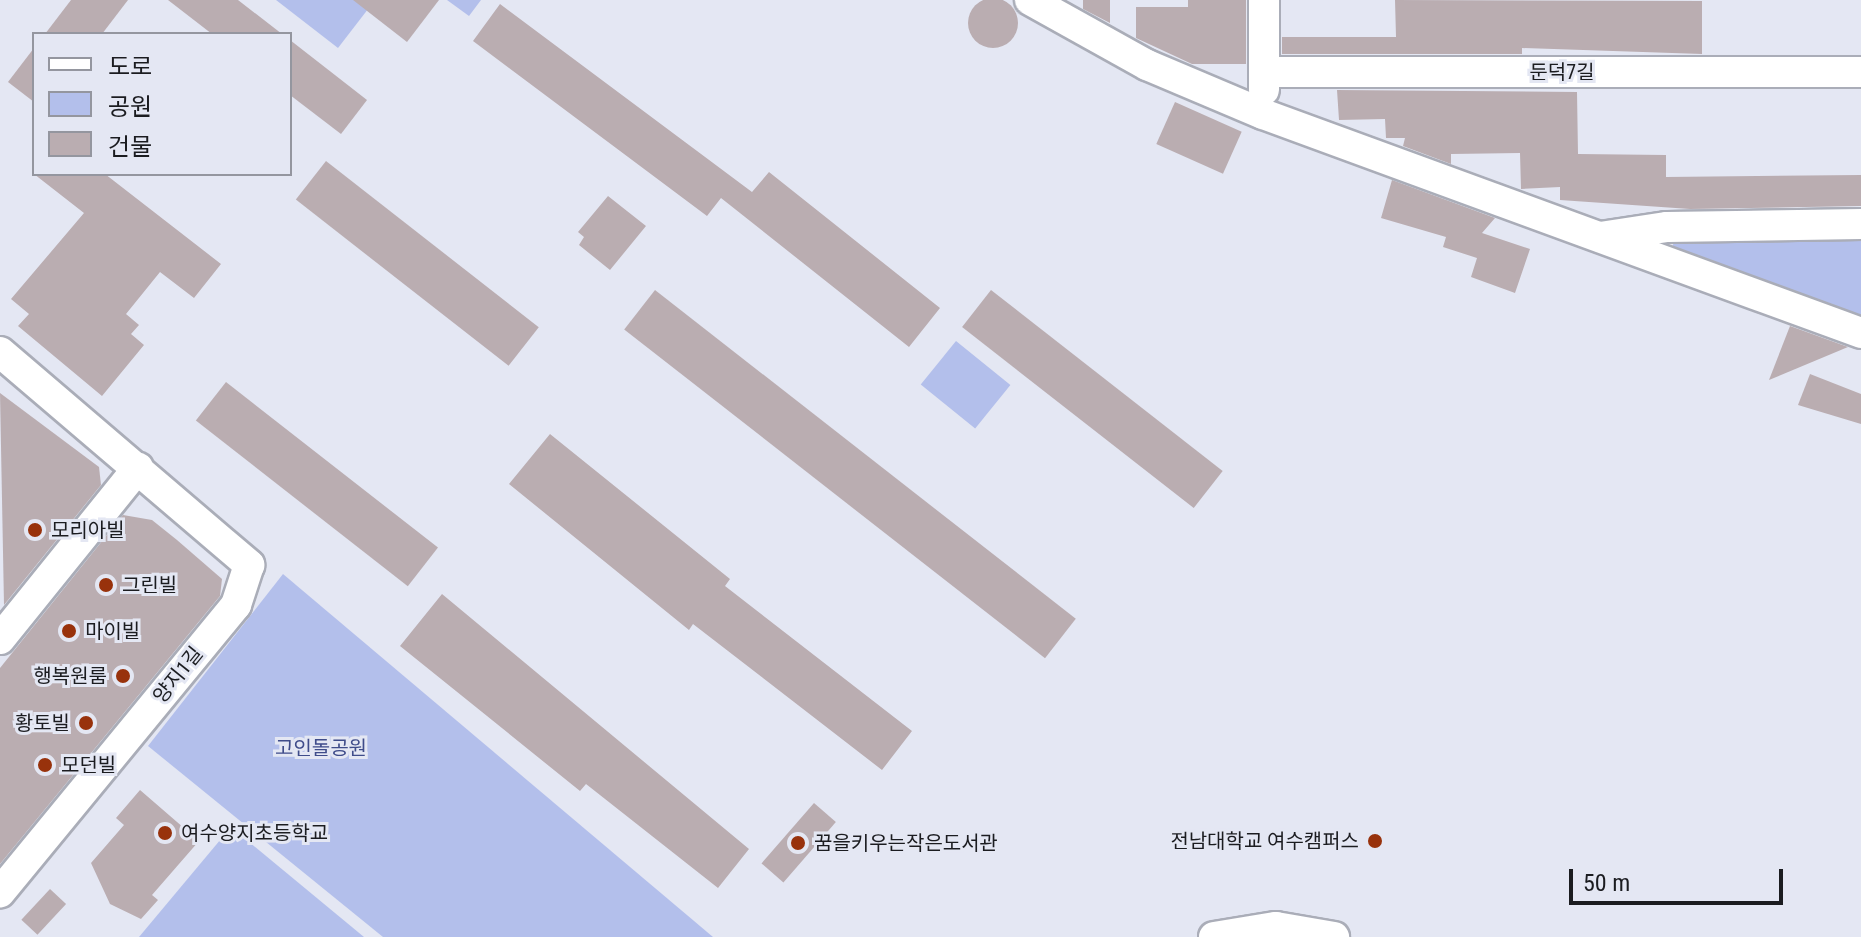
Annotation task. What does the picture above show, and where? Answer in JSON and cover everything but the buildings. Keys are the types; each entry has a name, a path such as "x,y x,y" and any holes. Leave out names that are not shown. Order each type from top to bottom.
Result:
{"street":[{"path":"1030,0 1147,65 1263,114 1861,333"},
{"path":"1263,114 1264,0"},
{"name":"둔덕7길","path":"1264,72 1861,72"},
{"path":"1596,237 1667,227 1861,224"},
{"name":"양지1길","path":"0,352 241,553 248,576 236,605 0,892"},
{"path":"0,639 138,468"},
{"path":"1214,937 1276,927 1334,937"}],"green space":[{"path":"276,0 375,0 338,48"},
{"path":"447,0 481,0 469,16"},
{"path":"1861,237 1861,319 1671,252 1675,238"},
{"path":"956,341 1010,385 975,429 921,385"},
{"name":"고인돌공원","path":"283,574 713,937 383,937 148,746"},
{"path":"231,827 364,937 139,937"}],"place":[{"name":"모리아빌","path":"35,530"},
{"name":"그린빌","path":"106,585"},
{"name":"마이빌","path":"69,631"},
{"name":"행복원룸","path":"123,676"},
{"name":"황토빌","path":"86,723"},
{"name":"모던빌","path":"45,765"},
{"name":"여수양지초등학교","path":"165,833"},
{"name":"전남대학교 여수캠퍼스","path":"1375,841"},
{"name":"꿈을키우는작은도서관","path":"798,843"}]}
